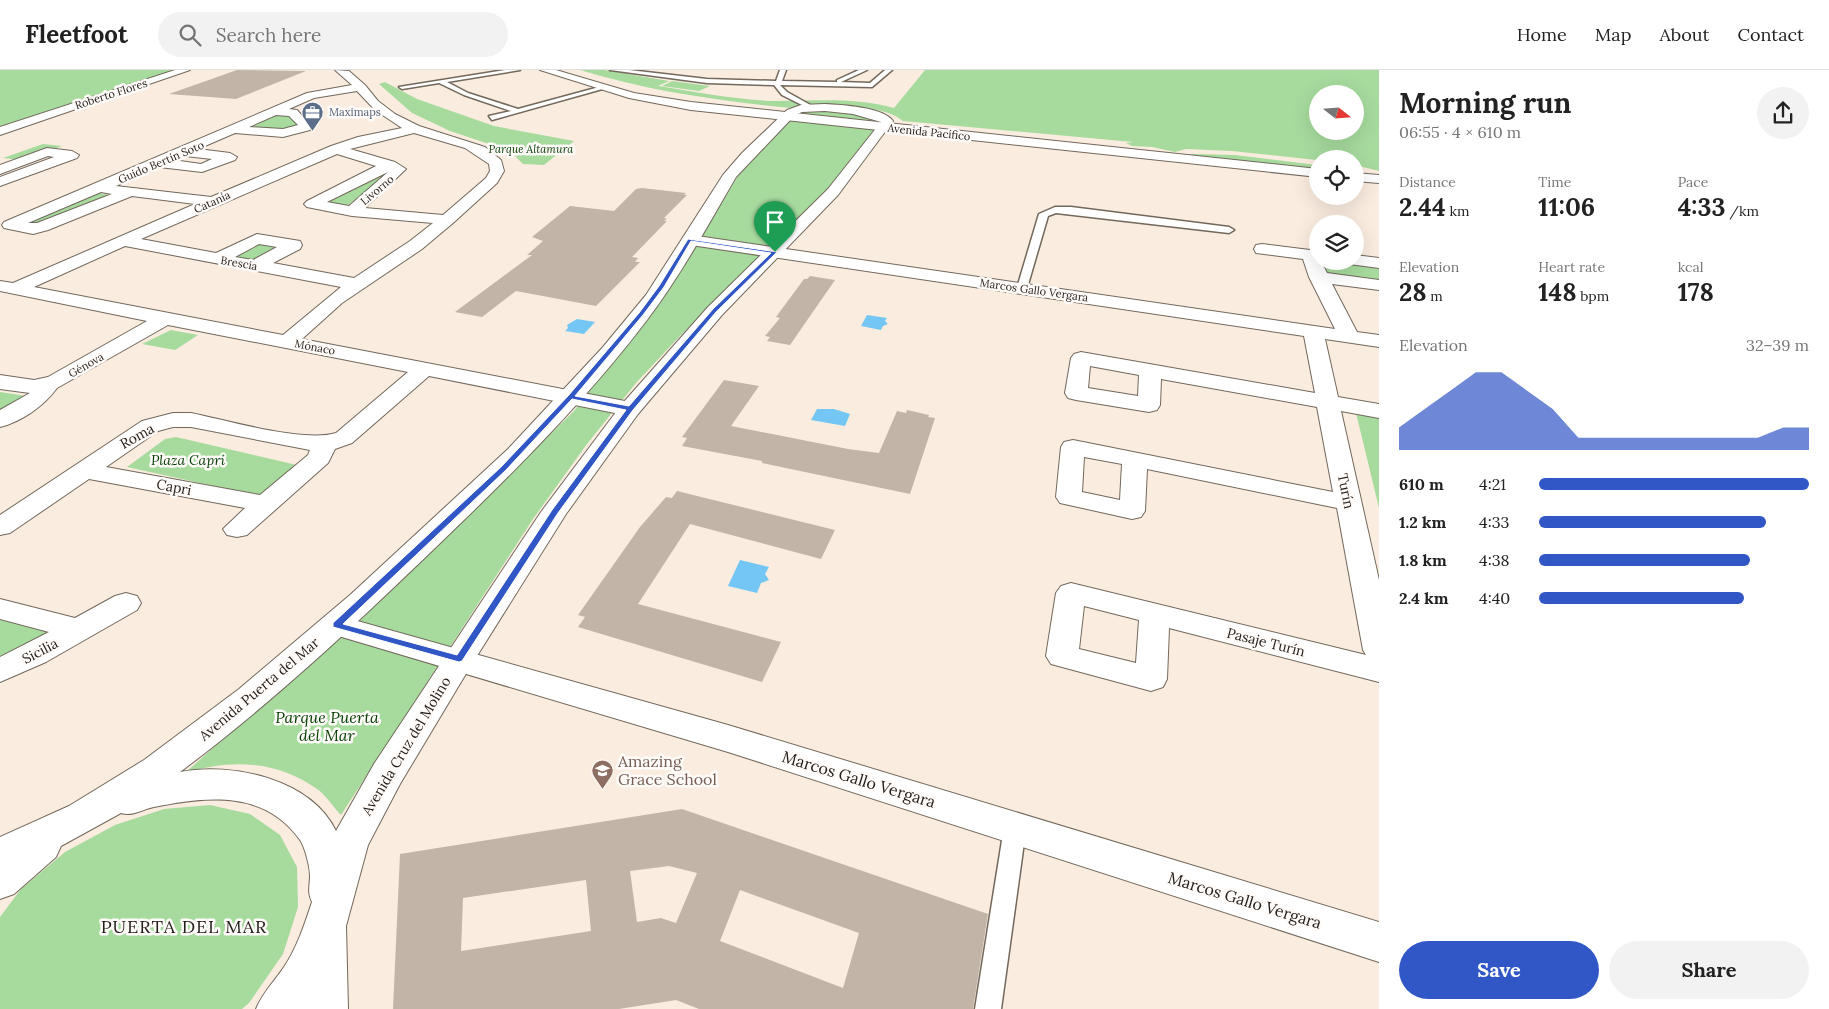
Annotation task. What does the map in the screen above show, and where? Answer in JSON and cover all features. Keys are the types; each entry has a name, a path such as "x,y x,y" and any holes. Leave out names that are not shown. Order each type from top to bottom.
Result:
{"street":[{"name":"Roberto Flores","path":"0,131 185,70"},
{"path":"287,342 335,299 416,245 447,220 492,180 497,171 496,162 483,152 414,129 371,100 354,79 340,70"},
{"name":"Avenida Pacífico","path":"544,70 621,93 677,104 886,124 1309,172"},
{"name":"Avenida Pacífico","path":"570,70 636,90 789,114"},
{"name":"Guido Bertín Soto","path":"212,202 128,193 110,190 106,188 106,185 306,98 363,89"},
{"path":"621,93 636,90"},
{"name":"Avenida Pacífico","path":"789,114 808,96 878,115 886,124 917,124"},
{"name":"Guido Bertín Soto","path":"234,130 283,133 306,127 293,113 276,111"},
{"name":"Avenida Puerta del Mar","path":"0,881 36,849 141,783 248,700 336,625 503,468 570,397 641,314 661,287 739,164 789,114"},
{"name":"Roberto Flores","path":"37,119 64,122"},
{"name":"Avenida Cruz del Molino","path":"326,1009 325,926 349,843 387,774 459,659 554,512 630,409 714,311 833,192 886,124"},
{"name":"Catania","path":"7,288 122,242 336,149 414,129"},
{"name":"Livorno","path":"336,149 398,167 399,172 352,211"},
{"path":"0,170 47,152 72,155 0,182"},
{"path":"159,163 202,168 230,157 185,152"},
{"path":"352,211 312,204 390,165"},
{"path":"1364,178 1379,179"},
{"path":"106,185 10,225 33,229 42,227 128,193"},
{"name":"Livorno","path":"352,211 447,220"},
{"path":"217,259 256,239 294,245 255,266"},
{"name":"Marcos Gallo Vergara","path":"690,240 1379,341"},
{"name":"Brescia","path":"122,242 356,284"},
{"path":"1262,249 1309,255"},
{"path":"1364,262 1379,264"},
{"path":"1316,270 1318,277 1350,336"},
{"path":"1318,277 1379,285"},
{"name":"Mónaco","path":"7,288 630,409"},
{"path":"256,336 335,299"},
{"name":"Génova","path":"0,382 28,387 48,385 166,318"},
{"name":"Turín","path":"1313,331 1379,650"},
{"name":"Roma","path":"0,527 150,426 173,420 191,420 304,444 325,444 344,438 425,369"},
{"path":"1150,370 1379,411"},
{"path":"0,420 39,397 48,385"},
{"path":"237,529 320,458 325,444"},
{"path":"1135,460 1348,503"},
{"name":"Capri","path":"83,470 266,504"},
{"name":"Sicilia","path":"0,670 35,654 126,603"},
{"name":"Sicilia","path":"0,610 79,630"},
{"name":"Pasaje Turín","path":"1154,614 1379,670"},
{"name":"Marcos Gallo Vergara","path":"336,625 459,659 783,755 1379,942"},
{"name":"Avenida Puerta del Mar","path":"0,854 139,795 196,784 246,786 288,803 317,832 330,874 325,926 300,981 278,1009"}],"lane":[{"path":"402,87 516,70"},
{"path":"613,70 681,80 777,84 808,96"},
{"path":"777,84 783,70"},
{"path":"777,84 787,97 808,96 832,83 846,79 864,70"},
{"path":"832,83 872,85 889,70"},
{"path":"440,81 466,94 518,111"},
{"path":"492,118 603,88"},
{"path":"1022,288 1044,214 1050,211 1071,210 1229,230"},
{"path":"988,1009 1015,828"}],"green space":[{"path":"0,70 174,70 0,128"},
{"path":"580,70 604,70 669,81 658,86 731,97 776,101 850,101 894,108 925,70 1379,70 1379,171 1364,167 1364,150 1309,150 1309,159 1232,151 1186,149 1175,152 1152,147 1132,146 1126,143 1133,142 903,121 887,112 868,108 787,108 730,101 654,89"},
{"path":"672,81 710,86 699,91 662,86"},
{"name":"Parque Altamura","path":"385,82 417,99 494,126 574,141 544,165 523,164 510,151 450,131 412,113 379,84"},
{"name":"Parque Puerta del Mar","path":"802,110 840,110 877,119 877,124 858,157 845,174 678,338 636,383 587,444 533,519 341,815 317,789 286,772 253,765 236,764 202,768 185,773 430,553 574,411 670,288 738,176 750,160"},
{"path":"279,114 287,114 300,127 284,131 248,128"},
{"path":"43,144 62,146 22,160 3,158"},
{"path":"1185,155 1235,155 1309,164 1309,170"},
{"path":"389,170 390,173 348,205 324,203"},
{"path":"93,192 114,196 47,223 21,224"},
{"path":"258,244 280,247 258,260 235,257"},
{"path":"1364,264 1379,266 1379,282 1331,276 1322,270 1364,270"},
{"path":"171,330 198,335 175,350 142,344"},
{"path":"0,392 33,397 0,417"},
{"path":"1356,413 1379,416 1379,508"},
{"name":"Plaza Capri","path":"176,437 301,466 264,497 127,467 165,439"},
{"path":"0,615 66,632 0,666"},
{"path":"210,805 250,814 280,835 297,867 298,907 283,954 249,1003 242,1009 0,1009 0,917 21,889 65,852 115,825 164,809"}],"water":[{"path":"867,315 887,318 885,321 888,324 883,326 881,330 861,326"},
{"path":"577,319 595,322 584,334 565,331 568,328 567,325"},
{"path":"817,409 834,409 850,414 845,426 811,420"},
{"path":"740,560 769,567 765,574 769,580 761,583 757,593 728,586"}],"building":[{"path":"237,70 306,71 236,99 169,94"},
{"path":"636,189 686,193 684,195 687,195 664,218 667,219 664,221 667,221 632,257 638,258 635,262 640,262 596,306 516,291 482,317 455,312 532,255 527,255 543,241 532,237 570,206 614,211"},
{"path":"810,276 835,280 790,345 767,341 770,337 765,336 780,318 776,317 804,279"},
{"path":"724,380 759,386 731,426 848,449 879,453 897,411 906,413 907,410 935,418 910,494 762,463 762,461 682,446 687,438 682,437"},
{"path":"677,491 835,530 821,559 690,524 638,604 781,642 762,682 578,627 585,617 578,615 640,527 666,497 672,498"},
{"path":"682,809 988,914 973,1009 699,1009 676,1000 619,1009 393,1009 400,854","holes":["669,866 697,873 676,923 661,918 637,922 630,871","586,880 591,931 461,951 463,898","740,890 859,933 843,988 720,941"]}],"place":[{"name":"Maximaps","path":"313,131"},
{"name":"Amazing Grace School","path":"602,789"}],"district":[{"name":"PUERTA DEL MAR","path":"184,926"}],"route":[{"path":"775,252 690,240 661,287 641,314 570,397 630,409 554,512 459,659 336,625 503,468 570,397 630,409 714,311 775,252"}]}
